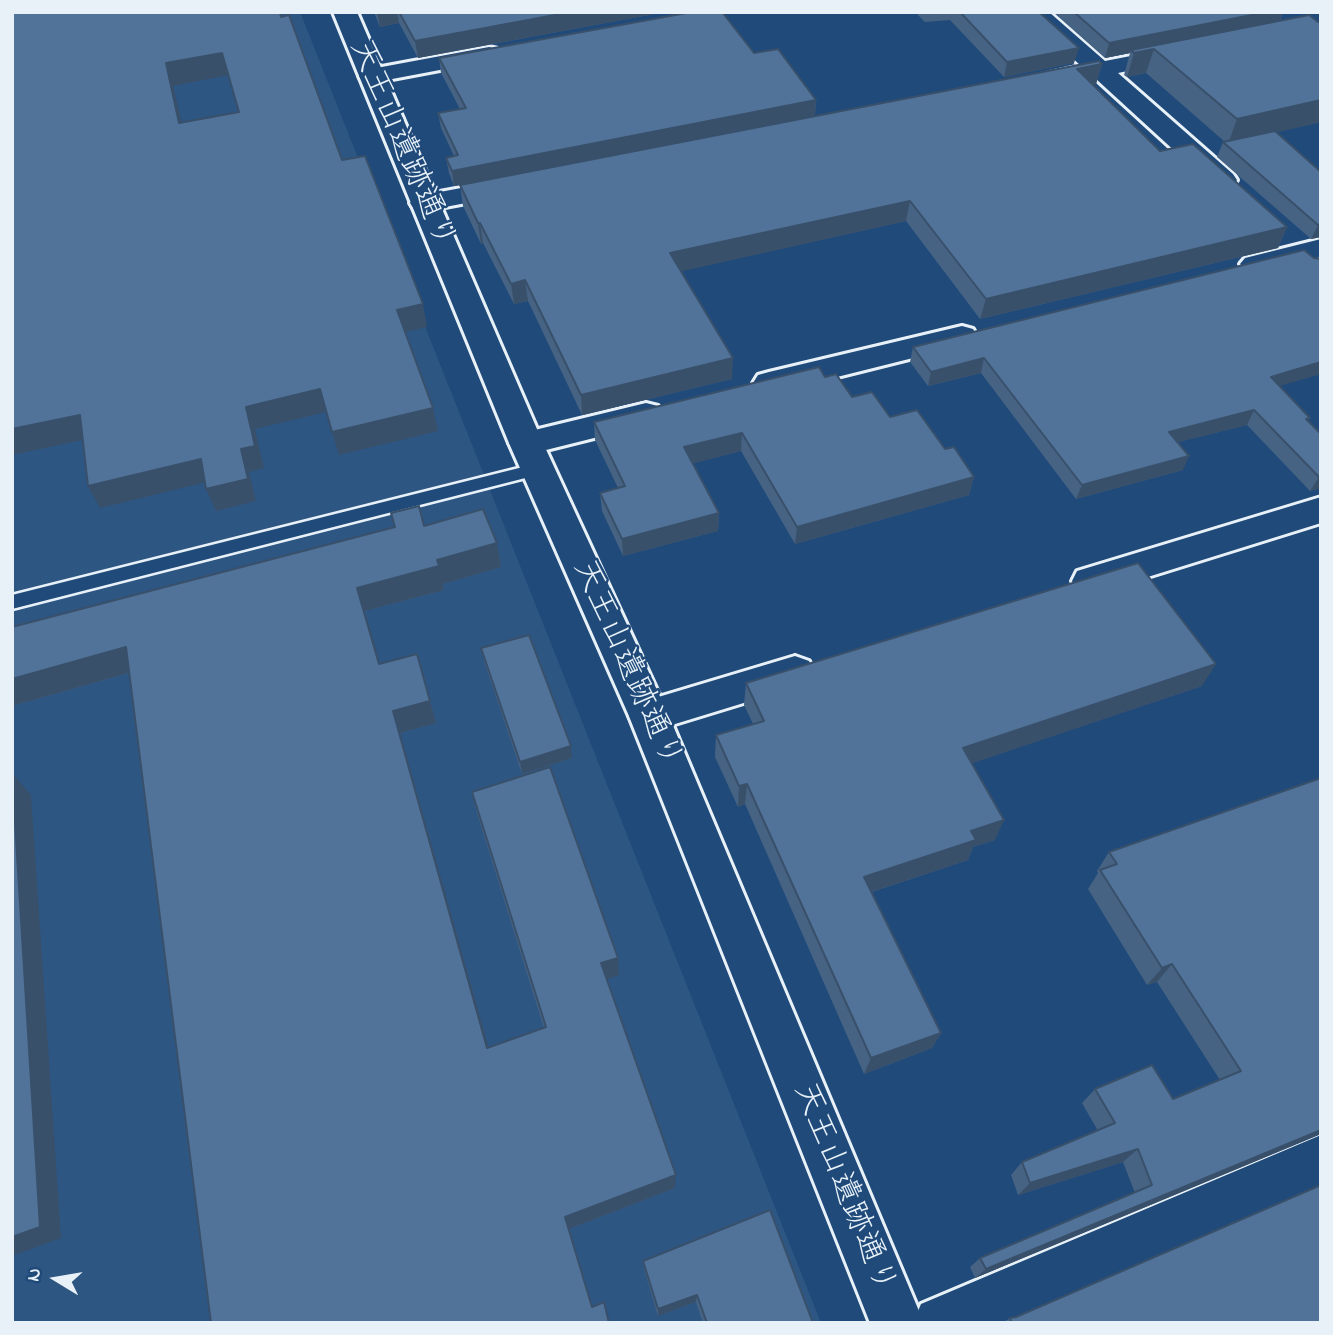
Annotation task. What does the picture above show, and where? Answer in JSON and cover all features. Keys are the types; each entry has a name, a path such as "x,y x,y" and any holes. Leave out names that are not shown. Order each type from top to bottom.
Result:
{"street":[{"name":"天王山遺跡通り","path":"345,12 533,456 649,716 897,1323"},
{"path":"1035,12 1242,197"},
{"path":"1032,83 1204,48"},
{"path":"371,76 505,51"},
{"path":"424,203 532,182"},
{"path":"1223,272 1307,250"},
{"path":"740,391 995,328"},
{"path":"533,456 673,407"},
{"path":"1058,591 1321,510"},
{"path":"649,716 821,664"},
{"path":"940,1323 1321,1160"}],"lane":[{"path":"12,602 533,456"}],"shaded area":[{"path":"12,12 300,12 821,1323 12,1323"}],"building":[{"path":"12,12 280,12 281,17 289,15 342,160 365,156 423,304 397,310 433,408 332,432 320,389 246,407 255,446 241,449 248,479 206,489 201,459 88,486 80,415 12,429","holes":["222,53 239,112 179,123 166,63"]},
{"path":"399,12 571,12 415,41"},
{"path":"692,12 722,12 754,53 778,49 816,100 452,171 446,158 458,155 438,113 466,108 439,58"},
{"path":"960,12 1039,12 1079,48 1007,62"},
{"path":"1074,12 1267,12 1109,43"},
{"path":"1309,15 1318,22 1321,21 1321,100 1237,119 1154,49 1134,53 1131,50"},
{"path":"1099,61 1102,64 1077,69 1160,151 1193,144 1287,227 986,299 910,201 670,253 733,358 581,395 525,280 511,284 460,185"},
{"path":"1275,131 1321,172 1321,224 1318,225 1223,142"},
{"path":"1304,250 1314,258 1321,259 1321,362 1271,377 1310,418 1306,419 1321,434 1321,477 1254,410 1169,432 1189,456 1082,485 984,358 931,372 913,347"},
{"path":"819,367 825,377 836,374 852,397 872,392 890,417 917,410 945,449 954,447 974,477 797,527 742,433 684,447 719,513 622,539 600,493 625,486 594,422"},
{"path":"419,506 424,526 483,509 497,543 437,560 439,566 357,588 379,664 417,654 430,701 393,711 487,1048 546,1027 472,792 550,767 618,958 601,963 676,1175 565,1217 592,1307 604,1302 609,1323 211,1323 126,647 12,679 12,627 395,527 391,513"},
{"path":"1138,563 1216,664 963,748 1004,820 971,831 976,840 864,877 941,1033 871,1058 747,784 739,786 716,735 764,721 746,683"},
{"path":"529,635 571,746 520,762 481,648"},
{"path":"12,774 40,1227 12,1237"},
{"path":"1321,778 1321,1130 986,1269 980,1258 1152,1185 1138,1149 1030,1183 1022,1162 1115,1123 1095,1089 1152,1065 1173,1099 1241,1071 1172,964 1162,968 1100,870 1117,864 1109,852"},
{"path":"1321,1185 1321,1323 1012,1323 1010,1318"},
{"path":"770,1210 813,1323 707,1323 697,1295 658,1309 643,1261"}]}
